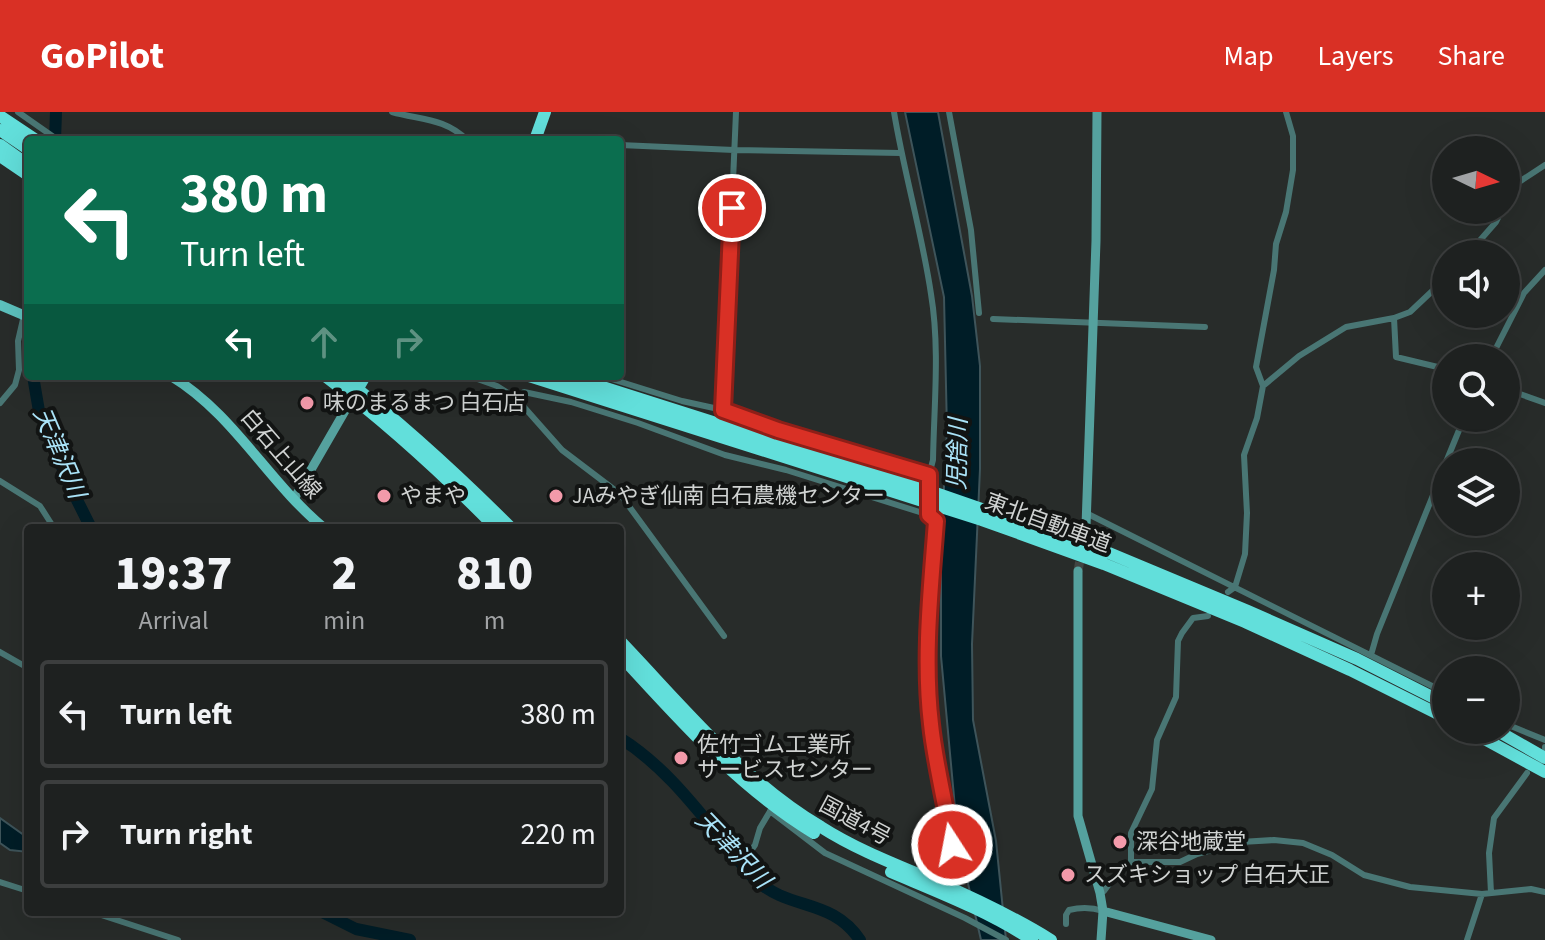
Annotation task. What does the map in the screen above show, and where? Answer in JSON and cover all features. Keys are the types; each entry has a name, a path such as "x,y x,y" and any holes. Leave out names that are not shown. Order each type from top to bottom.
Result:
{"highway":[{"path":"536,136 545,112"},
{"path":"0,116 30,136"},
{"path":"0,130 24,146"},
{"path":"0,145 24,162"},
{"path":"0,156 24,172"},
{"path":"332,380 355,393 459,476 507,524"},
{"path":"344,380 492,524"},
{"path":"355,393 363,380"},
{"name":"東北自動車道","path":"542,380 920,494"},
{"name":"東北自動車道","path":"580,380 984,515 1109,553 1357,659 1432,697"},
{"name":"東北自動車道","path":"984,515 1245,622 1432,711"},
{"path":"624,646 666,697"},
{"path":"624,659 666,697"},
{"name":"国道4号","path":"666,697 725,764 774,805 833,844 884,869 944,888"},
{"path":"1494,744 1545,772"},
{"path":"1520,744 1545,758"},
{"name":"国道4号","path":"774,805 1051,940"},
{"name":"国道4号","path":"1010,922 1032,940"}],"main road":[{"path":"0,305 24,315"},
{"name":"白石上山線","path":"177,380 217,411 302,509 319,524"}],"street":[{"path":"18,112 52,136"},
{"path":"392,112 435,120 462,136"},
{"path":"723,410 736,112"},
{"path":"894,112 927,272 935,328 929,515"},
{"path":"949,112 971,230 979,313"},
{"path":"1086,526 1094,322 1097,112"},
{"path":"1228,592 1235,587 1245,554 1247,513 1244,455 1257,418 1263,386 1256,367 1276,244 1286,212 1293,170 1293,136 1286,112"},
{"path":"624,145 901,153"},
{"path":"1520,181 1545,165"},
{"path":"1480,240 1494,224"},
{"path":"1498,344 1524,293 1545,270"},
{"path":"1263,386 1299,356 1346,327 1410,312 1432,291"},
{"path":"1394,318 1396,357 1432,366"},
{"path":"993,319 1205,327"},
{"path":"0,403 15,385 19,370 18,341 24,322"},
{"path":"480,380 516,398 562,450 620,494 724,636"},
{"path":"615,380 723,410 778,430 929,475"},
{"path":"516,398 524,392 571,402 725,455 786,470 929,515 936,521 930,606 929,699 955,861 953,869 940,873 944,888"},
{"path":"294,499 355,393"},
{"path":"1520,394 1545,403"},
{"path":"0,481 40,506 51,524"},
{"path":"1371,655 1432,497"},
{"path":"1086,513 1432,686"},
{"path":"1078,571 1078,816 1100,893 1103,911 1101,940"},
{"path":"1131,862 1131,833 1152,789 1157,740 1176,697 1178,641 1193,618 1208,616"},
{"path":"0,652 24,666"},
{"path":"1520,730 1545,740"},
{"path":"1491,893 1489,853 1494,818 1527,773"},
{"path":"748,855 774,805 825,853 1006,940"},
{"path":"1100,893 1131,862 1180,862 1241,842 1274,840 1303,843 1332,855 1364,875 1410,887 1482,894 1531,889 1545,892"},
{"path":"0,882 24,890"},
{"path":"1467,940 1482,894"},
{"path":"1066,924 1069,910 1093,908 1211,940"},
{"path":"104,916 178,940"}],"water":[{"name":"児捨川","path":"905,112 938,112 972,296 980,366 980,469 972,644 973,720 996,841 1006,940 981,940 958,840 941,656 941,541 947,431 944,297"},
{"path":"0,818 24,835 24,852 10,850 0,843"}],"waterway":[{"name":"天津沢川","path":"55,136 56,112"},
{"name":"天津沢川","path":"34,380 39,411 89,524"},
{"name":"天津沢川","path":"624,741 650,760 676,786 756,880 783,897 837,917 860,940"},
{"path":"330,916 356,929 410,940"}],"tunnel":[{"path":"1078,571 1086,526"}],"place":[{"name":"味のまるまつ 白石店","path":"307,403"},
{"name":"やまや","path":"384,496"},
{"name":"JAみやぎ仙南 白石農機センター","path":"556,496"},
{"name":"佐竹ゴム工業所 サービスセンター","path":"681,758"},
{"name":"深谷地蔵堂","path":"1120,842"},
{"name":"スズキショップ 白石大正","path":"1068,875"}],"route":[{"path":"732,208 723,410 778,430 929,475 929,515 936,521 930,606 929,699 952,845"}]}
